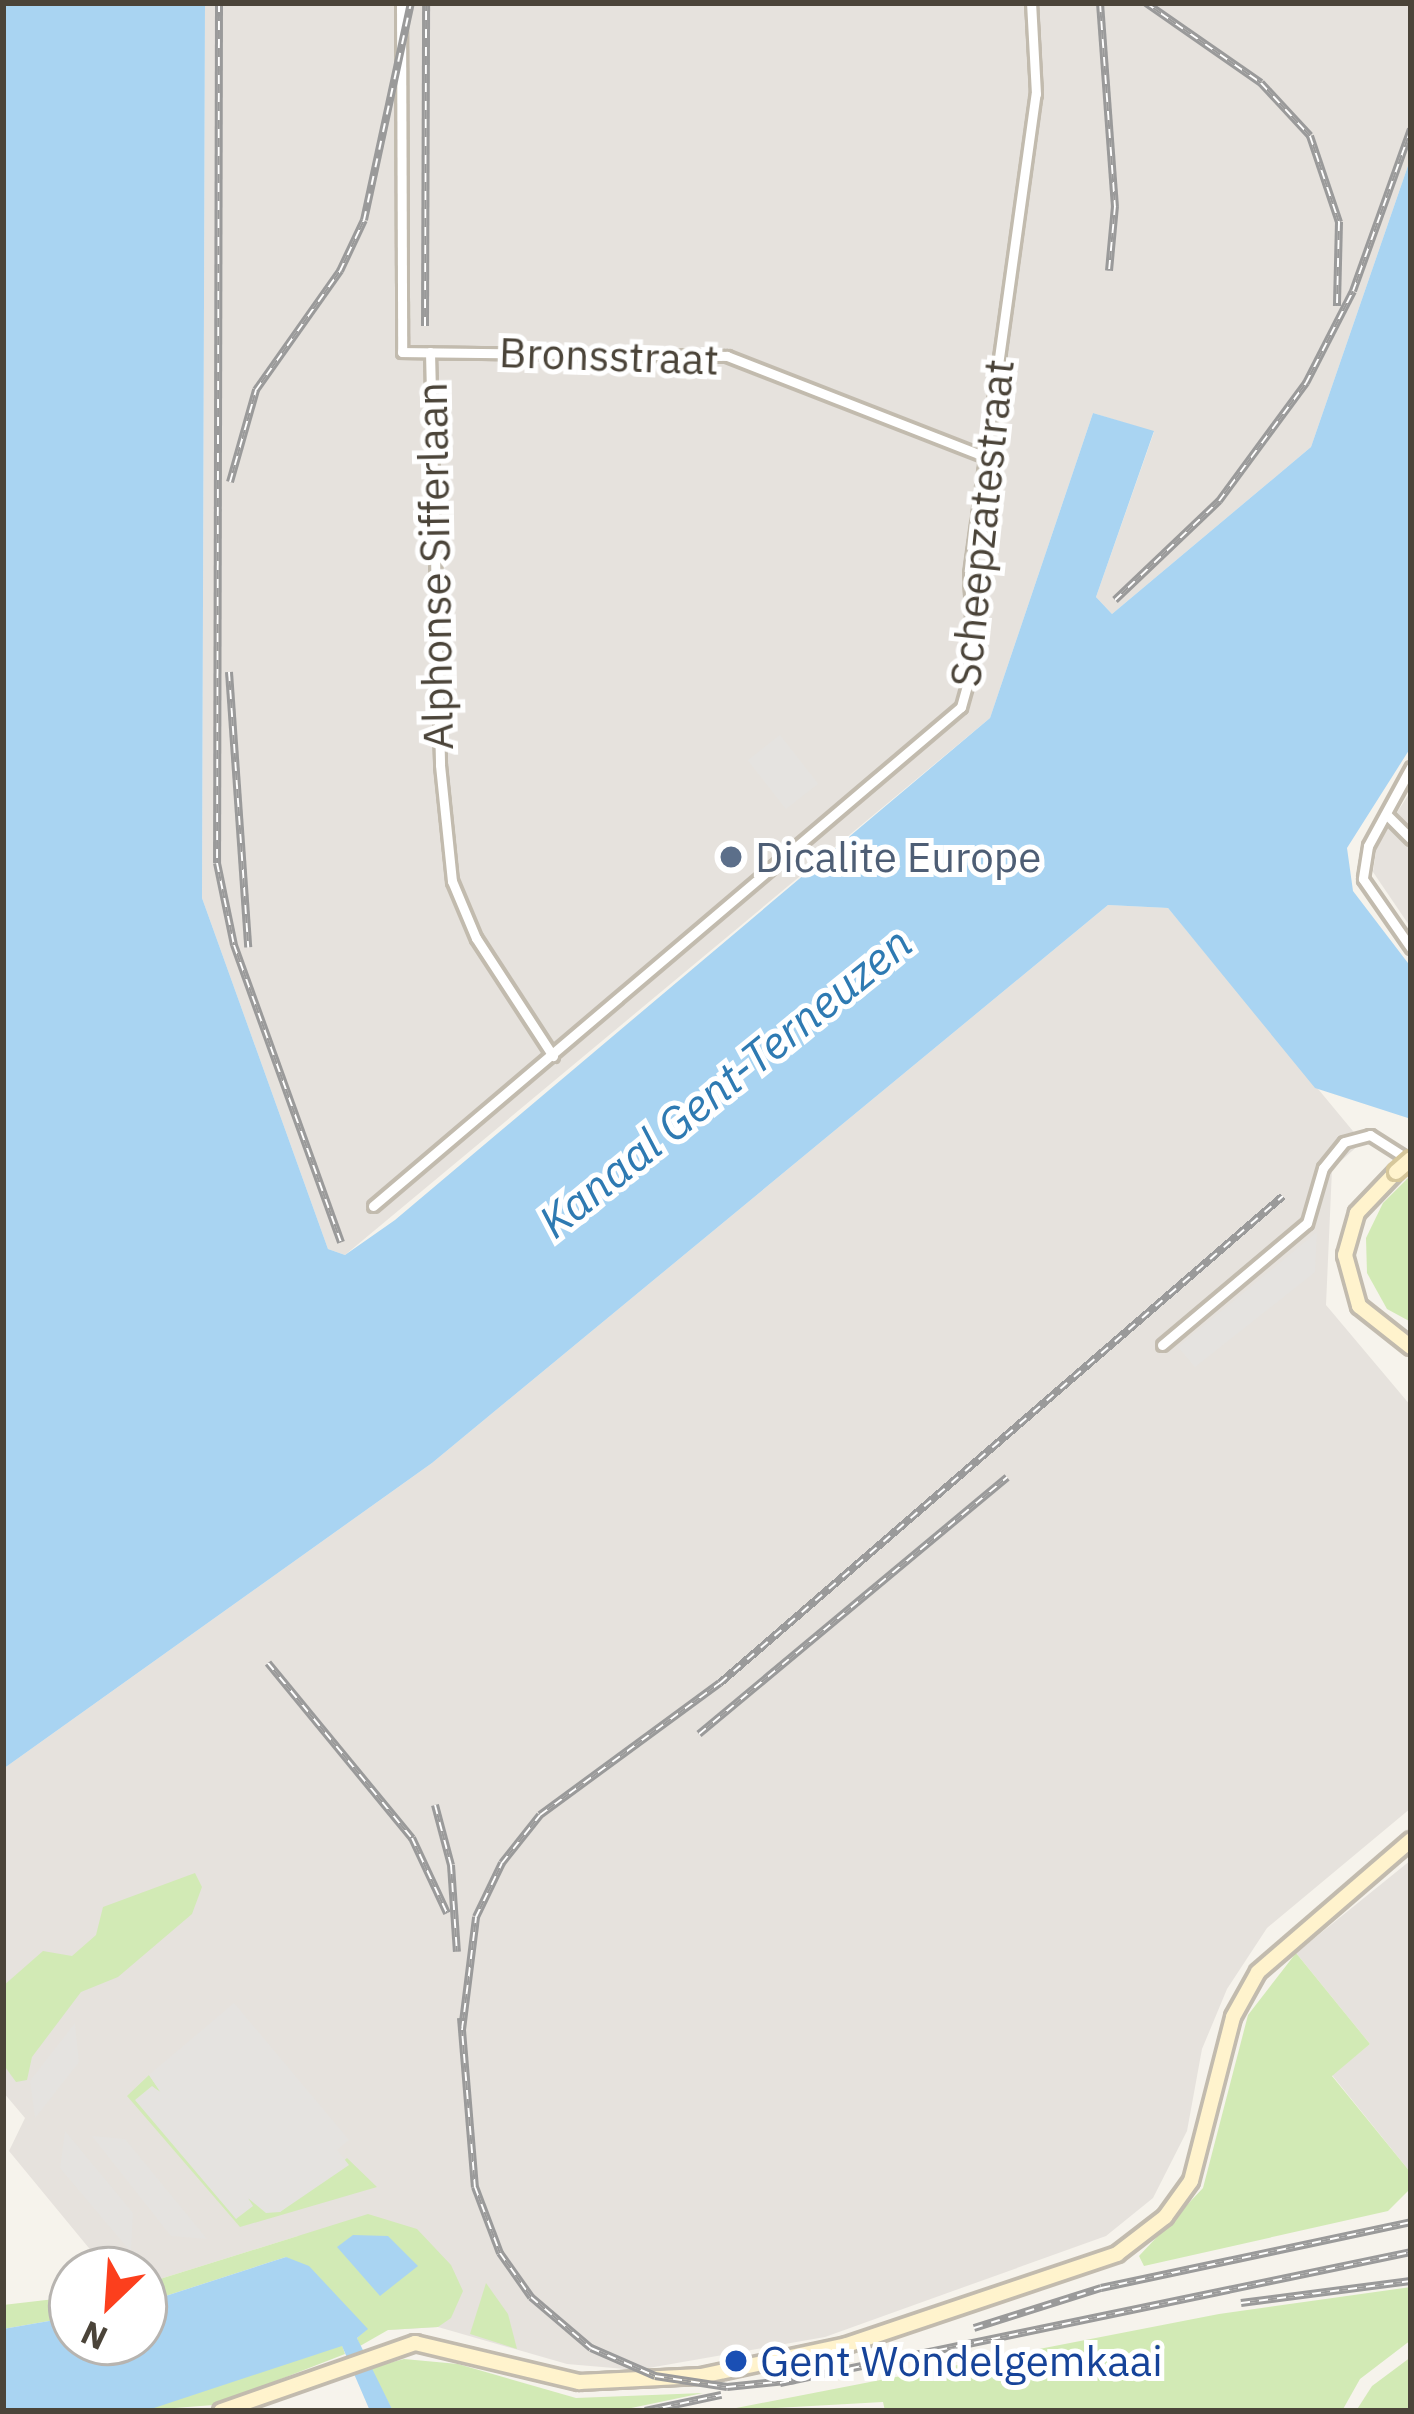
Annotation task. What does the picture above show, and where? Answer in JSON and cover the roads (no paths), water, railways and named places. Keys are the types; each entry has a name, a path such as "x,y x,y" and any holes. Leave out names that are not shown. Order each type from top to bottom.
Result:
{"main road":[{"path":"1411,1160 1357,1214 1346,1268 1369,1318 1411,1347"},
{"path":"221,2411 366,2354 435,2343 563,2380 653,2384 847,2345 1117,2254 1165,2217 1191,2181 1233,2017 1258,1972 1411,1840"}],"street":[{"name":"Alphonse Sifferlaan","path":"400,3 402,352 430,352 440,782 452,881 476,938 553,1056"},
{"name":"Scheepzatestraat","path":"373,1206 961,707 973,664 967,593 1036,94 1031,3"},
{"name":"Bronsstraat","path":"430,352 728,356 986,457"},
{"path":"1411,766 1369,846 1363,879 1411,948"},
{"path":"1387,815 1411,839"},
{"path":"1162,1345 1307,1222 1328,1157 1343,1142 1370,1135 1411,1160"}],"water":[{"name":"Kanaal Gent-Terneuzen","path":"3,3 205,3 202,898 328,1249 345,1255 395,1220 990,718 1093,413 1154,431 1096,597 1112,614 1311,447 1411,157 1411,747 1347,848 1353,891 1411,967 1411,1119 1315,1088 1168,908 1108,905 432,1463 3,1769"},
{"path":"353,2235 388,2236 418,2266 380,2296 337,2247"},
{"path":"286,2257 309,2266 368,2329 357,2338 393,2411 370,2411 342,2346 151,2409 3,2411 3,2329 48,2321 48,2366 168,2366 168,2295"}],"railway":[{"path":"219,3 217,863 234,945 341,1242"},
{"path":"230,482 256,390 340,271 364,220 411,3"},
{"path":"425,326 426,3"},
{"path":"1100,3 1115,206 1109,271"},
{"path":"1146,3 1261,83 1310,136 1339,222 1337,306"},
{"path":"1115,600 1219,501 1306,383 1353,291 1411,129"},
{"path":"229,672 248,947"},
{"path":"462,2030 476,1917 502,1863 540,1815 720,1683 1283,1196"},
{"path":"699,1734 1007,1477"},
{"path":"268,1663 412,1838 447,1913"},
{"path":"435,1805 451,1865 457,1952"},
{"path":"461,2018 475,2187 500,2253 531,2297 591,2348 655,2376 727,2387 796,2380"},
{"path":"974,2328 1101,2288 1411,2222"},
{"path":"780,2383 1411,2252"},
{"path":"1241,2303 1411,2281"},
{"path":"645,2411 721,2395"}],"place":[{"name":"Dicalite Europe","path":"731,857"},
{"name":"Gent Wondelgemkaai","path":"736,2361"}]}
